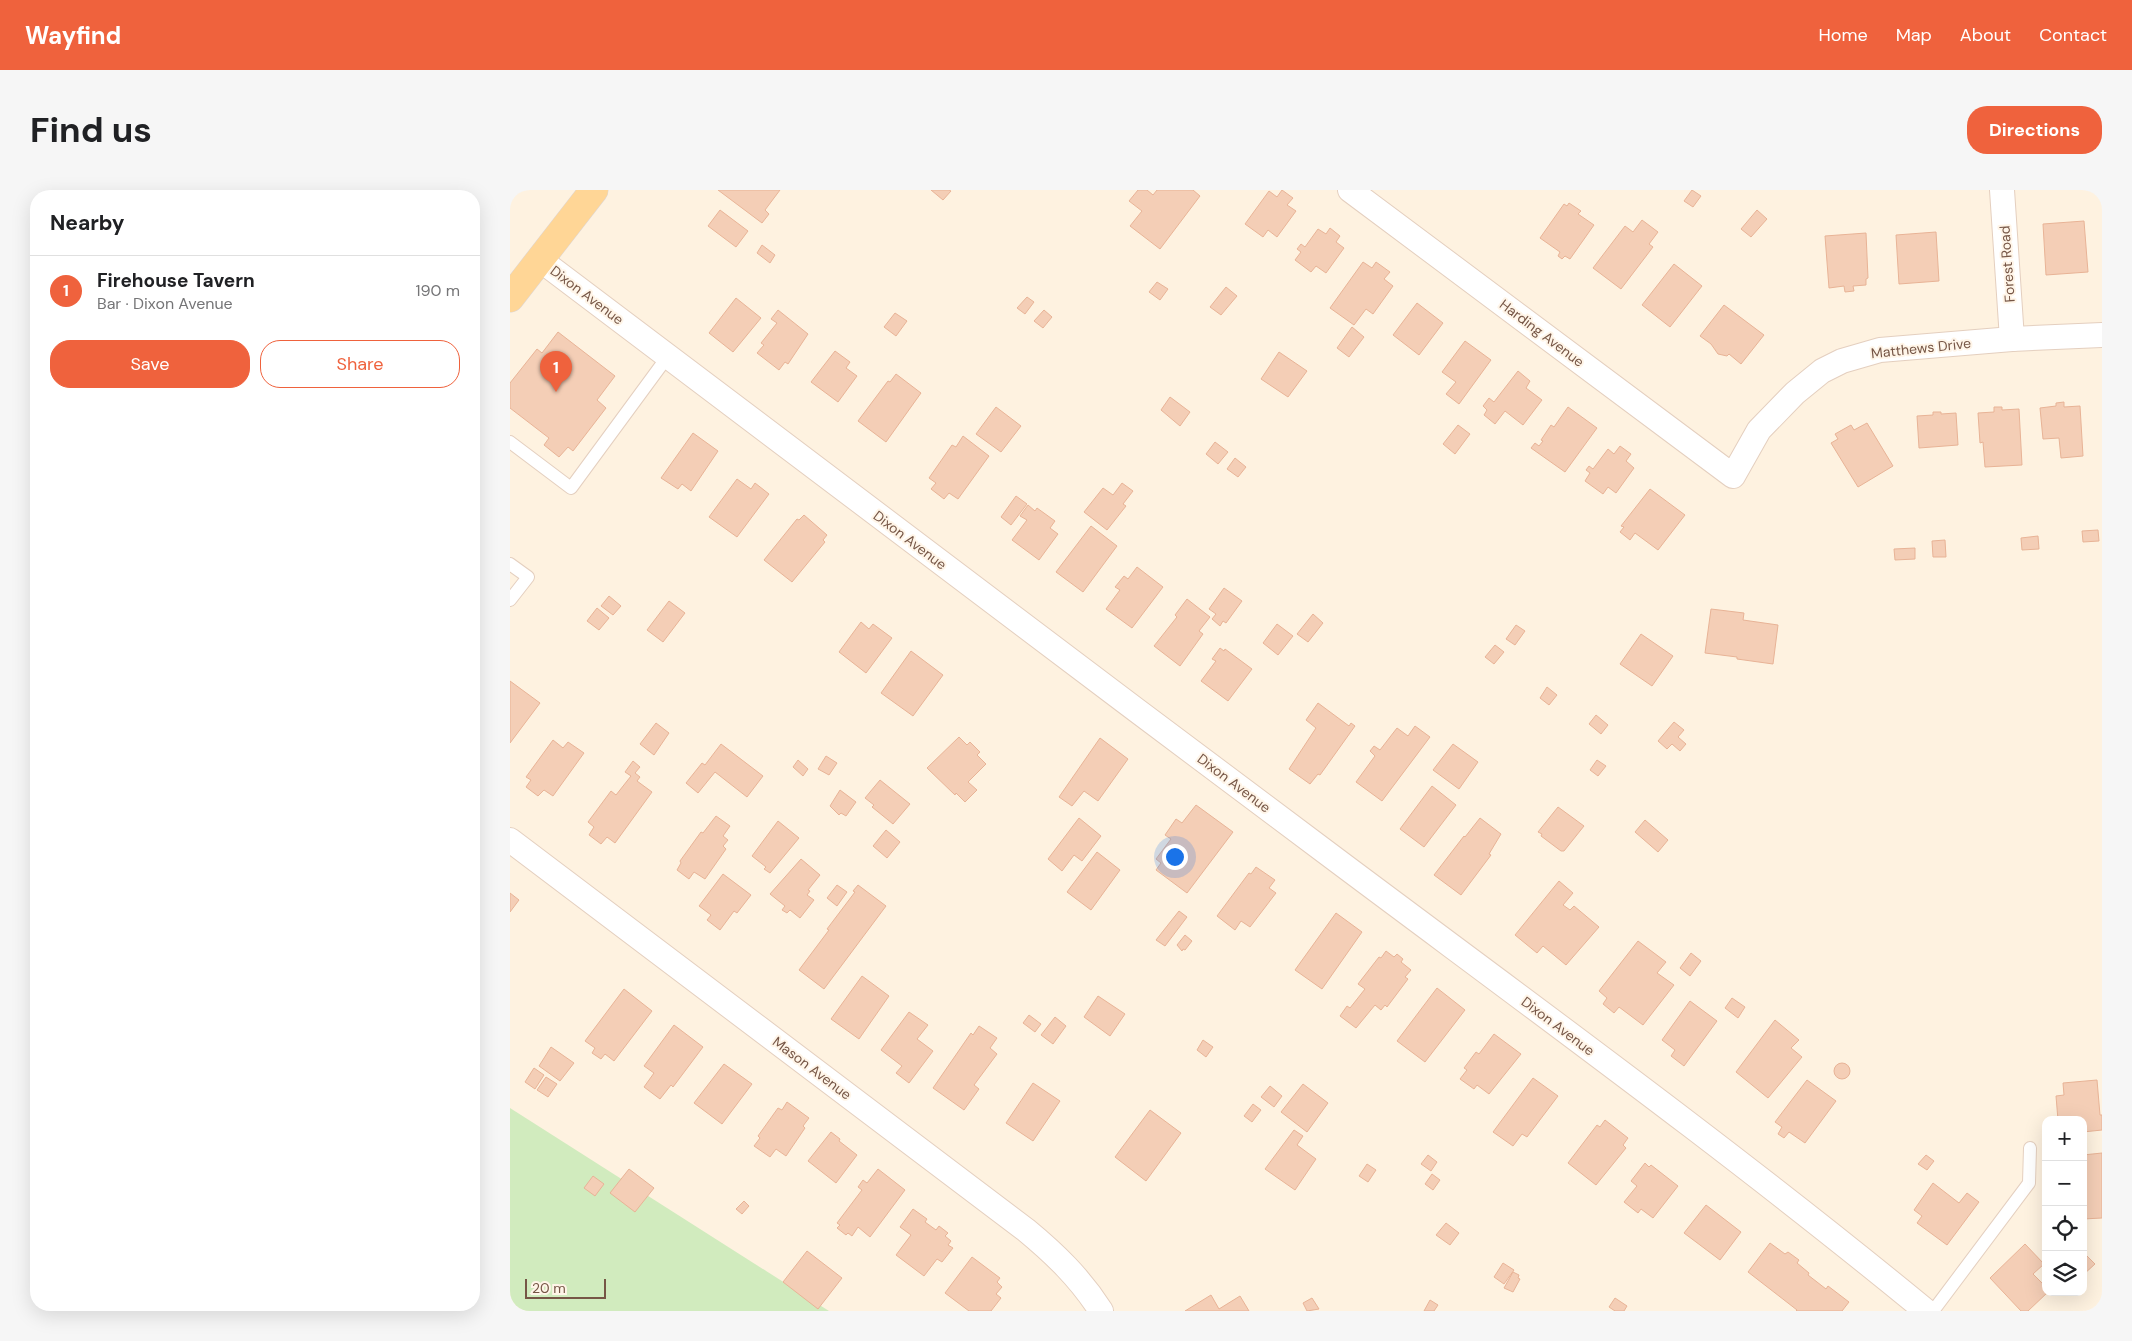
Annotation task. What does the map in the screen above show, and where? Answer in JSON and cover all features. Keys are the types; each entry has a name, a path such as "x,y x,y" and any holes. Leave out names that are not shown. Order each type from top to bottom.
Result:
{"main road":[{"path":"510,298 594,190"}],"street":[{"name":"Harding Avenue","path":"1350,190 1733,476"},
{"name":"Forest Road","path":"2002,190 2012,339"},
{"name":"Dixon Avenue","path":"539,259 1032,632 1578,1041 1840,1240 1926,1311"},
{"name":"Matthews Drive","path":"1733,476 1759,430 1796,393 1822,371 1842,361 1880,350 2102,334"},
{"name":"Mason Avenue","path":"510,840 1026,1230 1061,1259 1087,1289 1101,1311"}],"lane":[{"path":"510,442 571,488 668,356"},
{"path":"510,564 528,577 510,600"},
{"path":"1933,1311 2029,1183 2030,1148"}],"green space":[{"path":"510,1108 829,1311 510,1311"}],"building":[{"path":"718,190 780,190 765,210 769,214 762,223"},
{"path":"931,190 949,190 951,191 943,200"},
{"path":"1138,190 1147,190 1153,195 1157,190 1193,190 1200,196 1160,249 1130,226 1142,211 1129,201"},
{"path":"1282,190 1293,198 1287,205 1296,211 1277,237 1268,230 1263,237 1245,224 1269,191 1277,197"},
{"path":"1692,190 1701,196 1693,207 1684,201"},
{"path":"1569,203 1581,211 1578,214 1594,225 1570,259 1565,256 1562,259 1558,256 1560,252 1540,238 1564,204 1567,206"},
{"path":"720,210 748,231 736,247 708,226"},
{"path":"1757,210 1767,219 1751,237 1741,229"},
{"path":"1642,220 1658,232 1649,244 1653,247 1621,289 1593,268 1625,226 1633,232"},
{"path":"2084,221 2088,272 2046,275 2043,224"},
{"path":"1330,228 1340,236 1336,242 1344,248 1326,273 1316,266 1311,272 1295,260 1301,252 1297,249 1301,244 1305,247 1318,229 1326,234"},
{"path":"1936,232 1939,281 1899,284 1896,235"},
{"path":"1866,233 1868,278 1866,279 1866,285 1853,286 1854,291 1845,292 1844,286 1829,288 1825,236"},
{"path":"762,245 775,255 770,263 757,253"},
{"path":"1363,262 1372,268 1376,262 1390,272 1384,279 1393,286 1373,314 1366,309 1354,325 1330,308"},
{"path":"1674,264 1702,286 1670,327 1642,305"},
{"path":"1157,282 1168,289 1160,300 1149,292"},
{"path":"1226,287 1237,296 1221,315 1210,307"},
{"path":"1027,297 1034,302 1025,314 1017,308"},
{"path":"736,298 761,318 733,352 709,333"},
{"path":"1417,303 1443,323 1419,355 1393,335"},
{"path":"1724,305 1764,335 1741,364 1729,354 1727,356 1718,354 1711,344 1700,336"},
{"path":"778,310 808,334 788,364 785,362 779,370 757,353 764,345 761,343 777,323 771,319"},
{"path":"1044,310 1052,317 1043,328 1034,321"},
{"path":"895,313 907,321 896,336 884,327"},
{"path":"1352,327 1364,337 1349,357 1337,348"},
{"path":"558,332 615,376 597,400 606,408 573,451 568,447 559,457 544,445 549,438 510,408 510,383 537,349 542,353"},
{"path":"1465,341 1491,360 1459,404 1446,394 1456,382 1442,372"},
{"path":"835,351 850,362 846,368 857,376 838,402 811,382"},
{"path":"1279,352 1307,371 1288,397 1261,379"},
{"path":"1518,371 1530,381 1526,388 1542,400 1523,425 1505,411 1495,424 1484,415 1487,410 1483,406 1489,398 1494,402"},
{"path":"896,374 921,393 886,442 858,421 888,381 890,382"},
{"path":"1170,397 1190,412 1180,426 1161,410"},
{"path":"2064,402 2064,407 2080,406 2083,456 2061,458 2059,438 2043,439 2040,408 2056,406 2056,403"},
{"path":"996,407 1021,426 1001,452 976,434"},
{"path":"1568,407 1597,428 1565,472 1531,448 1535,443 1539,446 1551,425 1554,427"},
{"path":"1994,407 2002,407 2002,410 2019,409 2022,465 1985,467 1983,442 1980,443 1978,413 1994,412"},
{"path":"1933,412 1941,412 1941,414 1956,413 1958,445 1919,448 1917,416 1933,415"},
{"path":"1867,423 1893,466 1858,487 1831,443 1838,439 1835,434 1851,425 1854,430"},
{"path":"1458,425 1470,434 1455,454 1443,444"},
{"path":"693,433 718,451 691,491 682,484 678,489 661,478"},
{"path":"963,436 989,456 958,499 949,493 944,499 931,489 936,483 929,478 952,445 956,447"},
{"path":"1215,442 1228,452 1218,464 1206,454"},
{"path":"1620,446 1631,454 1626,461 1634,468 1616,493 1608,487 1603,494 1585,481 1590,473 1586,470 1589,466 1593,469 1608,449 1614,454"},
{"path":"1235,458 1246,467 1238,477 1227,469"},
{"path":"737,479 751,489 755,483 769,494 737,537 709,517"},
{"path":"1122,483 1133,491 1123,504 1126,506 1107,530 1084,512 1103,488 1113,495"},
{"path":"1650,489 1685,515 1658,550 1635,533 1630,540 1620,532 1624,527 1621,526"},
{"path":"1016,496 1027,504 1011,525 1001,517"},
{"path":"1028,505 1035,511 1037,508 1055,521 1050,528 1058,534 1039,560 1012,540 1027,520 1020,516"},
{"path":"804,515 827,535 823,540 825,542 792,582 764,560 797,519 799,520"},
{"path":"1091,526 1117,546 1083,592 1056,572"},
{"path":"2098,530 2099,541 2083,542 2082,531"},
{"path":"2038,536 2039,549 2022,550 2021,538"},
{"path":"1945,540 1946,557 1933,557 1932,541"},
{"path":"1915,548 1915,559 1895,560 1894,549"},
{"path":"1137,567 1163,587 1132,628 1106,609 1120,590 1115,587 1124,576 1128,579"},
{"path":"1224,588 1242,601 1226,623 1223,621 1220,626 1212,619 1216,614 1209,609"},
{"path":"609,596 621,606 613,615 601,606"},
{"path":"1187,599 1210,617 1199,631 1203,634 1180,666 1154,646 1177,617 1175,615"},
{"path":"669,601 685,613 663,642 647,630"},
{"path":"597,608 609,618 599,630 587,621"},
{"path":"1711,609 1744,613 1743,620 1778,625 1773,664 1705,653"},
{"path":"1313,614 1323,623 1308,642 1297,634"},
{"path":"861,622 869,629 873,624 892,638 866,673 839,652"},
{"path":"1277,624 1293,636 1278,655 1263,643"},
{"path":"1516,625 1525,631 1515,645 1506,639"},
{"path":"1641,634 1673,656 1652,686 1620,664"},
{"path":"1495,645 1504,652 1494,664 1485,657"},
{"path":"1220,648 1224,651 1225,649 1252,669 1228,701 1201,681 1216,661 1212,659"},
{"path":"911,651 943,675 913,716 881,693"},
{"path":"510,681 540,703 510,743"},
{"path":"1547,687 1557,695 1549,705 1540,698"},
{"path":"1318,703 1349,726 1351,723 1355,726 1320,775 1318,774 1310,784 1289,769 1316,728 1306,720"},
{"path":"1596,715 1608,725 1601,734 1589,724"},
{"path":"1674,722 1684,730 1678,737 1686,744 1680,751 1672,744 1667,749 1658,741"},
{"path":"656,723 669,733 654,755 640,744"},
{"path":"1415,726 1430,737 1382,801 1356,782 1375,756 1370,751 1374,746 1380,750 1397,728 1408,736"},
{"path":"959,737 967,745 970,742 980,752 977,755 986,764 968,782 977,790 965,802 927,768"},
{"path":"1100,738 1128,759 1098,801 1084,791 1072,806 1059,797"},
{"path":"553,740 563,748 568,742 584,753 553,796 544,790 538,796 526,787 531,780 526,777"},
{"path":"721,744 763,776 747,797 715,772 698,793 686,783 702,763 705,765"},
{"path":"1453,744 1478,762 1459,789 1433,770"},
{"path":"826,756 837,763 829,775 818,769"},
{"path":"798,760 808,769 803,776 793,767"},
{"path":"1597,760 1606,766 1598,776 1590,770"},
{"path":"633,761 640,767 635,773 640,777 637,781 652,792 615,843 607,837 601,844 589,835 594,827 588,822 611,791 616,795 631,776 625,772"},
{"path":"880,780 910,804 893,824 872,807 874,805 865,798"},
{"path":"1432,786 1456,805 1424,847 1400,829"},
{"path":"840,790 856,802 846,816 841,813 839,815 830,806"},
{"path":"1196,805 1233,832 1187,893 1156,870 1161,863 1156,859 1171,839 1165,835 1176,819 1182,823"},
{"path":"1558,807 1584,826 1564,851 1561,851 1538,832"},
{"path":"716,816 730,826 723,836 728,840 723,846 726,849 705,879 694,872 689,879 677,870 681,863 680,861 701,832 703,833"},
{"path":"1079,818 1101,836 1082,861 1074,855 1062,871 1048,859"},
{"path":"1480,818 1501,834 1489,854 1491,855 1461,895 1434,875"},
{"path":"1645,820 1668,840 1658,852 1635,832"},
{"path":"778,821 799,838 770,873 764,869 766,867 752,856"},
{"path":"886,830 900,842 887,858 873,846"},
{"path":"1097,852 1120,870 1091,910 1067,892"},
{"path":"801,859 820,875 808,890 810,891 807,895 814,900 800,918 790,910 787,913 782,910 785,906 770,894"},
{"path":"1256,867 1275,880 1269,888 1276,893 1250,927 1241,921 1235,930 1217,916 1249,873 1251,874"},
{"path":"723,874 751,895 737,913 734,911 720,930 707,920 711,915 699,906"},
{"path":"1559,881 1573,893 1563,905 1570,910 1574,906 1599,927 1566,965 1543,946 1537,953 1515,935"},
{"path":"837,885 847,892 837,906 827,898"},
{"path":"858,885 886,906 824,989 799,970 829,930 827,929 855,892 853,891"},
{"path":"510,893 519,900 510,912"},
{"path":"1179,911 1187,917 1165,946 1156,940"},
{"path":"1336,913 1362,932 1322,989 1295,970"},
{"path":"1185,935 1192,941 1182,951 1177,945"},
{"path":"1638,941 1666,962 1657,973 1674,985 1643,1025 1619,1007 1614,1013 1603,1004 1607,998 1599,991"},
{"path":"1386,951 1394,957 1397,954 1403,959 1401,962 1411,970 1405,977 1408,979 1387,1007 1385,1005 1381,1010 1375,1005 1356,1028 1340,1016 1347,1006 1350,1008 1365,989 1358,984"},
{"path":"1691,953 1701,961 1690,976 1680,968"},
{"path":"862,976 889,996 859,1039 831,1019"},
{"path":"1437,988 1465,1010 1425,1062 1397,1041"},
{"path":"624,989 652,1011 614,1061 605,1054 601,1059 592,1053 595,1048 585,1041"},
{"path":"1098,996 1125,1014 1110,1036 1084,1017"},
{"path":"1732,998 1745,1007 1738,1018 1725,1008"},
{"path":"1690,1001 1717,1021 1684,1066 1671,1056 1675,1050 1662,1040"},
{"path":"909,1012 928,1025 917,1039 933,1051 909,1083 896,1073 902,1066 881,1050"},
{"path":"1029,1015 1041,1024 1035,1032 1023,1023"},
{"path":"1055,1017 1066,1026 1053,1044 1041,1035"},
{"path":"1775,1020 1799,1040 1791,1048 1802,1057 1768,1098 1736,1072"},
{"path":"674,1025 703,1047 673,1087 671,1085 660,1099 644,1087 654,1073 644,1066"},
{"path":"979,1026 997,1038 990,1048 997,1054 974,1085 979,1089 964,1110 933,1088 971,1033 973,1035"},
{"path":"1494,1034 1521,1054 1489,1094 1477,1085 1474,1089 1460,1079 1467,1070 1464,1068 1476,1052 1479,1054"},
{"path":"1203,1040 1213,1047 1206,1057 1197,1050"},
{"path":"551,1047 574,1063 560,1081 539,1066"},
{"path":"1839,1063 1845,1063 1850,1068 1848,1077 1839,1079 1834,1074 1834,1068"},
{"path":"724,1064 752,1084 722,1124 694,1103"},
{"path":"534,1068 544,1075 535,1089 525,1082"},
{"path":"546,1077 557,1084 548,1097 537,1090"},
{"path":"1533,1078 1558,1096 1527,1137 1522,1134 1513,1146 1493,1132"},
{"path":"1807,1080 1836,1101 1805,1143 1789,1132 1784,1138 1778,1134 1782,1127 1775,1122"},
{"path":"2097,1080 2102,1130 2087,1132 2087,1116 2058,1116 2056,1096 2064,1095 2063,1083"},
{"path":"1033,1083 1060,1101 1033,1141 1006,1123"},
{"path":"1303,1084 1328,1103 1307,1132 1281,1112"},
{"path":"1270,1086 1282,1096 1274,1107 1261,1097"},
{"path":"787,1102 809,1118 803,1126 805,1128 786,1156 776,1149 770,1157 754,1146 760,1138 758,1136 778,1108 782,1110"},
{"path":"1253,1104 1261,1110 1252,1122 1244,1116"},
{"path":"1150,1110 1181,1133 1146,1181 1115,1157"},
{"path":"1605,1120 1628,1138 1623,1145 1626,1148 1596,1185 1568,1163 1597,1125 1600,1127"},
{"path":"1294,1130 1303,1136 1297,1145 1316,1159 1295,1190 1265,1169"},
{"path":"831,1132 857,1155 836,1183 808,1161"},
{"path":"2102,1153 2102,1218 2087,1219 2087,1155"},
{"path":"1428,1155 1437,1162 1431,1171 1421,1164"},
{"path":"1926,1155 1934,1161 1927,1170 1918,1164"},
{"path":"1645,1163 1649,1167 1651,1165 1678,1186 1653,1218 1641,1209 1638,1213 1624,1202 1637,1186 1631,1181"},
{"path":"1367,1164 1376,1170 1368,1182 1359,1176"},
{"path":"629,1169 654,1188 635,1212 610,1193"},
{"path":"878,1169 905,1190 870,1237 858,1227 852,1236 848,1233 846,1235 837,1228 840,1225 837,1223 862,1190 858,1187 863,1180 867,1183"},
{"path":"1432,1174 1440,1180 1433,1190 1425,1184"},
{"path":"593,1176 604,1184 595,1196 584,1188"},
{"path":"1933,1183 1959,1203 1967,1193 1979,1202 1947,1245 1917,1223 1922,1216 1914,1210"},
{"path":"744,1201 749,1206 742,1214 736,1209"},
{"path":"1706,1205 1741,1232 1720,1260 1684,1233"},
{"path":"913,1209 927,1219 925,1222 936,1230 939,1226 948,1233 945,1236 951,1241 948,1245 953,1248 942,1262 937,1259 924,1276 896,1255 911,1235 900,1227"},
{"path":"1446,1223 1459,1233 1450,1245 1436,1235"},
{"path":"1770,1243 1785,1254 1788,1252 1799,1260 1797,1263 1809,1273 1808,1275 1826,1289 1828,1286 1849,1302 1842,1311 1796,1311 1748,1272"},
{"path":"2025,1244 2042,1262 2042,1266 2033,1274 2042,1283 2042,1296 2044,1296 2028,1311 2021,1311 1990,1278"},
{"path":"807,1251 842,1278 818,1309 783,1282"},
{"path":"2087,1256 2095,1264 2087,1271"},
{"path":"972,1257 1000,1278 997,1282 1002,1287 996,1294 1001,1298 991,1311 969,1311 945,1293"},
{"path":"1503,1263 1514,1270 1504,1284 1494,1277"},
{"path":"1513,1272 1519,1275 1518,1278 1520,1279 1513,1292 1504,1288"},
{"path":"1211,1295 1219,1309 1240,1296 1249,1311 1185,1311"},
{"path":"1312,1298 1319,1309 1307,1311 1303,1303"},
{"path":"1615,1298 1627,1306 1624,1311 1615,1311 1609,1307"},
{"path":"1430,1300 1438,1305 1434,1311 1424,1311"}],"place":[{"name":"Firehouse Tavern","path":"556,392"}]}
